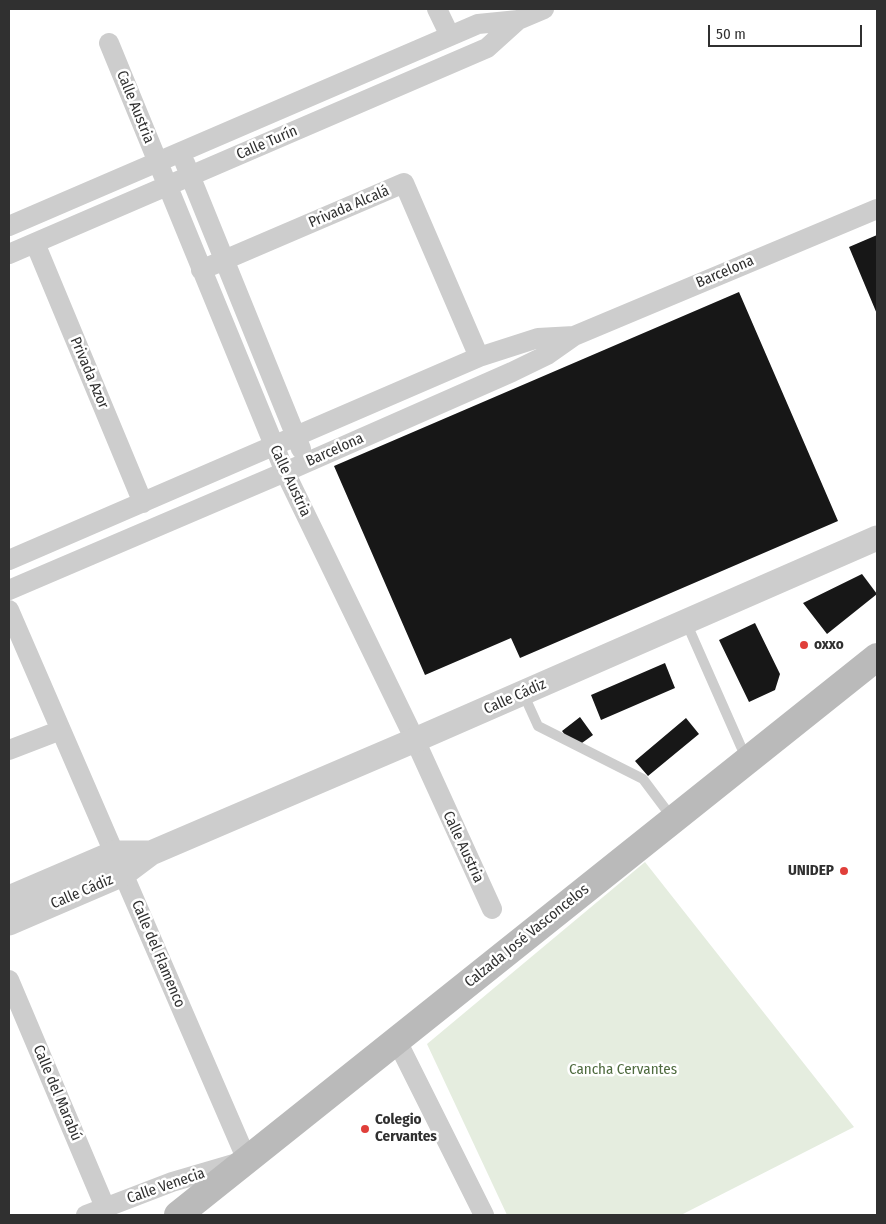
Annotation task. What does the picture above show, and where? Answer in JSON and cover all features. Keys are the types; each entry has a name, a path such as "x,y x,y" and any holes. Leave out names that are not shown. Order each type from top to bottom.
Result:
{"main road":[{"name":"Calzada José Vasconcelos","path":"178,1215 877,656"}],"street":[{"path":"437,9 450,36"},
{"name":"Calle Turín","path":"9,226 478,24 518,20 544,9"},
{"name":"Calle Turín","path":"9,254 487,48 518,20"},
{"name":"Calle Austria","path":"109,43 166,186 285,472 415,740 492,909"},
{"name":"Calle Austria","path":"180,152 306,462"},
{"name":"Privada Alcalá","path":"201,270 404,183 479,357"},
{"name":"Barcelona","path":"9,587 285,472 512,372 547,355 574,336 877,209"},
{"name":"Privada Azor","path":"35,242 143,503"},
{"name":"Barcelona","path":"9,560 479,357 538,338 574,336"},
{"name":"Calle Cádiz","path":"9,898 151,853 877,538"},
{"name":"Calle del Flamenco","path":"9,610 247,1160"},
{"path":"9,750 61,730"},
{"name":"Calle Cádiz","path":"9,923 119,864"},
{"name":"Calle del Marabú","path":"9,980 105,1207"},
{"path":"396,1041 484,1215"},
{"name":"Calle Venecia","path":"86,1215 172,1182 247,1160"}],"lane":[{"path":"686,622 747,761"},
{"path":"523,693 538,726 643,779 674,819"}],"green space":[{"name":"Cancha Cervantes","path":"645,862 854,1127 681,1215 507,1215 427,1044"}],"building":[{"path":"877,235 877,314 849,247"},
{"path":"739,292 838,521 520,658 511,638 425,675 334,466"},
{"path":"862,574 877,594 827,634 803,603"},
{"path":"755,623 780,674 775,690 749,702 719,640"},
{"path":"665,663 675,688 601,720 591,695"},
{"path":"580,717 593,735 575,748 562,731"},
{"path":"686,718 699,734 648,776 635,761"}],"place":[{"name":"oxxo","path":"804,645"},
{"name":"UNIDEP","path":"844,871"},
{"name":"Colegio Cervantes","path":"365,1129"}]}
